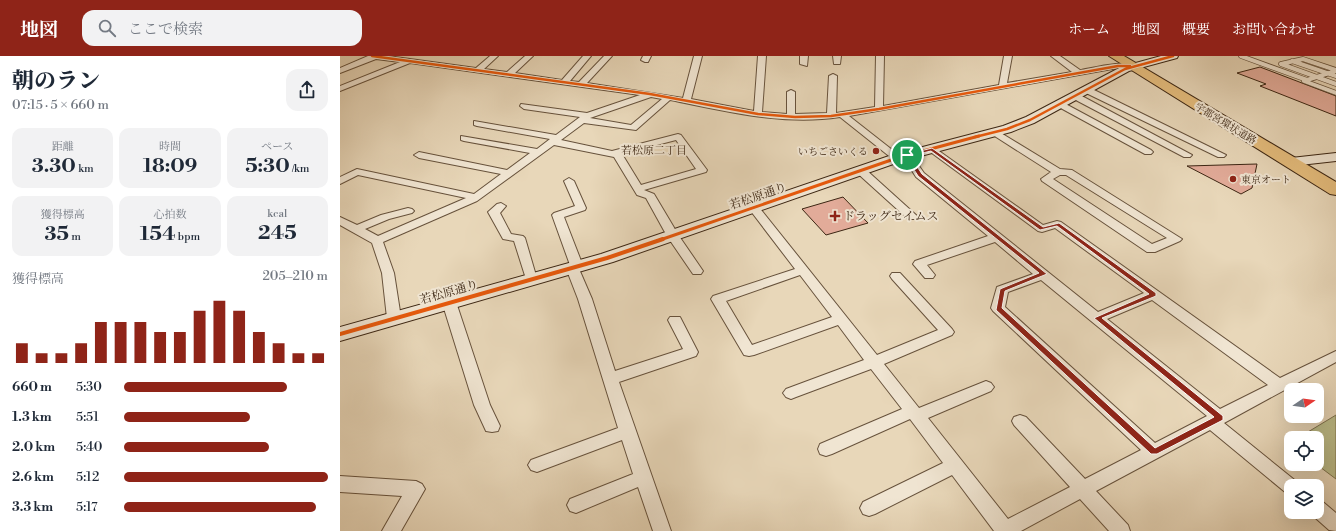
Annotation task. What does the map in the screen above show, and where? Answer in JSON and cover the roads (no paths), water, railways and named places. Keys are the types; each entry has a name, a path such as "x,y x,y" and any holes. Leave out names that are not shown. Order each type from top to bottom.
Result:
{"highway":[{"name":"宇都宮環状道路","path":"1115,56 1132,62 1297,162 1336,190"},
{"name":"宇都宮環状道路","path":"1297,162 1336,180"}],"street":[{"path":"372,56 394,57 409,61 582,84 670,97 758,114 791,117 831,116 879,110 1118,66 1132,62"},
{"path":"340,70 376,56"},
{"path":"478,70 494,56"},
{"path":"510,74 529,56"},
{"path":"564,82 587,56"},
{"path":"582,84 608,56"},
{"path":"687,100 698,56"},
{"path":"758,114 762,56"},
{"path":"879,110 880,56"},
{"path":"1003,86 1008,56"},
{"path":"1055,56 1079,72"},
{"name":"若松原通り","path":"340,334 575,267 673,236 860,170 902,157 996,133 1030,120 1060,104 1082,88 1132,62 1173,56"},
{"path":"340,89 409,61"},
{"path":"1063,75 1168,145 1187,155"},
{"path":"831,116 833,76"},
{"path":"1082,88 1221,156"},
{"path":"791,92 791,117"},
{"path":"377,241 475,197 586,118 650,94"},
{"path":"524,106 632,128 670,97"},
{"path":"1060,104 1148,152"},
{"path":"842,114 902,157 920,175 1044,274 1216,420 1284,481"},
{"path":"477,123 618,155 638,190 641,193 650,196 673,236 697,271"},
{"path":"996,133 1058,172 1068,172 1176,240 1151,249 1046,179 1058,172"},
{"path":"614,153 678,137 702,170 638,190"},
{"path":"464,138 539,152"},
{"path":"1168,145 1187,139"},
{"path":"932,149 1042,229 1057,224 1280,386"},
{"path":"419,155 509,173"},
{"path":"1297,162 1336,157"},
{"path":"860,170 912,217"},
{"path":"340,181 357,172 475,197"},
{"path":"569,181 581,208 558,214 627,431 662,531"},
{"path":"501,206 494,212 507,237 519,238 531,279"},
{"path":"754,208 1005,531 1336,356"},
{"path":"347,227 408,211"},
{"path":"347,227 377,241 388,273 394,318"},
{"path":"929,275 919,264 998,237"},
{"path":"803,270 718,299 749,351 841,319"},
{"path":"1044,274 1002,290 998,308 1154,452"},
{"path":"791,393 875,362 947,332 896,276"},
{"path":"1097,318 1154,294"},
{"path":"449,302 482,404 492,426"},
{"path":"610,379 691,352 676,320"},
{"path":"826,449 986,387"},
{"path":"1020,420 1121,531"},
{"path":"537,465 627,431"},
{"path":"869,508 955,465"},
{"path":"576,504 644,478"},
{"path":"340,484 416,489 391,531"},
{"path":"1324,514 1336,524"}],"lane":[{"path":"1241,56 1307,80"},
{"path":"1252,56 1280,64 1336,84"},
{"path":"1280,64 1292,61 1308,60 1336,70"},
{"path":"1292,61 1336,76"},
{"path":"1336,70 1328,74 1303,81 1336,93"}],"place":[{"name":"いちごさいくる","path":"876,151"},
{"name":"東京オート","path":"1233,179"},
{"name":"ドラッグセイムス","path":"835,216"}],"district":[{"name":"若松原二丁目","path":"654,150"}]}
